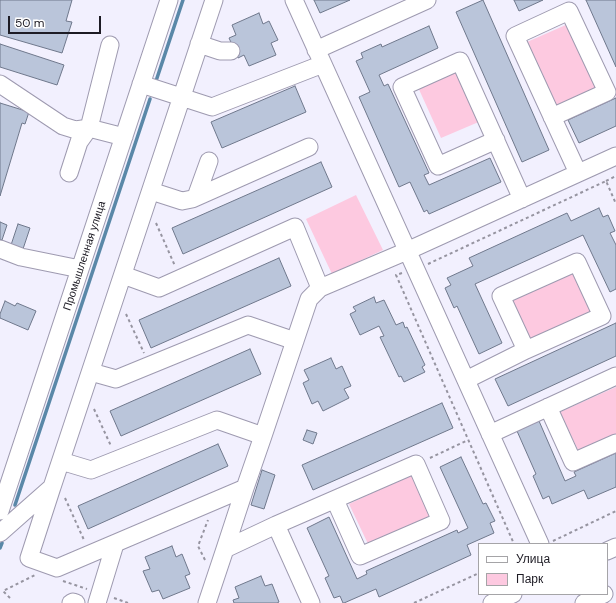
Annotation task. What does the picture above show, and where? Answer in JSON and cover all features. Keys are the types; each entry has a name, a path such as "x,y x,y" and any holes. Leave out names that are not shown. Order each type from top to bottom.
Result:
{"street":[{"name":"Промышленная улица","path":"0,511 169,0"},
{"path":"214,0 61,461 59,493 29,558 57,568 244,488"},
{"path":"294,0 540,543"},
{"path":"141,84 212,106 320,57 426,0"},
{"path":"552,118 607,92 569,11 514,36 552,118 578,173"},
{"path":"199,44 220,51 231,51"},
{"path":"69,173 79,142 89,128 110,46"},
{"path":"496,140 438,166 402,87 460,61 496,140 522,199"},
{"path":"0,84 63,126 76,130 89,128 124,138"},
{"path":"151,191 182,200 196,197 309,147"},
{"path":"207,603 244,488 309,299 320,288 407,251 616,157"},
{"path":"196,197 209,161"},
{"path":"123,275 159,288 295,227 320,288"},
{"path":"0,249 21,257 80,269"},
{"path":"466,380 526,350 602,316 577,262 501,296 526,350"},
{"path":"91,372 116,379 248,325 295,341"},
{"path":"490,434 616,376"},
{"path":"548,407 573,462 616,443"},
{"path":"61,461 91,470 217,420 263,436"},
{"path":"225,549 276,526 416,464 441,521 360,556 335,500"},
{"path":"0,533 59,493"},
{"path":"276,526 310,603"},
{"path":"98,598 115,544"},
{"path":"492,603 511,595"},
{"path":"584,603 602,595"},
{"path":"71,603 76,603"}],"path":[{"path":"514,543 396,275 416,270 616,176"},
{"path":"606,181 616,204"},
{"path":"156,223 181,278"},
{"path":"126,314 149,365"},
{"path":"94,409 117,460"},
{"path":"416,464 468,440"},
{"path":"59,493 90,554"},
{"path":"209,566 198,546 216,500"},
{"path":"549,543 616,511"},
{"path":"10,598 3,591 40,573"},
{"path":"414,603 478,573"},
{"path":"57,579 98,598 128,603"}],"green space":[{"path":"568,24 596,88 556,105 527,42"},
{"path":"457,68 481,121 441,138 417,85"},
{"path":"356,195 383,250 332,274 306,219"},
{"path":"574,271 592,311 529,340 511,300"},
{"path":"616,387 616,435 579,452 560,412"},
{"path":"414,473 435,517 370,548 349,504"}],"building":[{"path":"0,0 72,0 66,21 72,22 62,53 0,35"},
{"path":"314,0 350,0 320,13"},
{"path":"483,0 549,150 522,162 456,12"},
{"path":"514,0 543,0 519,11"},
{"path":"586,0 616,0 616,67"},
{"path":"259,13 263,24 269,21 278,40 271,43 276,55 249,66 244,55 238,58 229,38 236,35 232,25"},
{"path":"429,26 438,48 379,75 384,86 388,84 429,173 424,175 429,185 490,158 501,182 429,214 427,210 424,212 410,182 399,187 359,97 370,92 356,61 363,58 361,53 381,44 382,47"},
{"path":"0,44 64,65 57,85 0,67"},
{"path":"295,86 306,112 222,148 211,122"},
{"path":"616,98 616,126 579,143 568,120"},
{"path":"0,103 29,112 25,124 22,123 0,196"},
{"path":"321,162 332,187 183,254 172,228"},
{"path":"599,208 603,217 608,215 615,231 610,233 616,245 616,289 610,292 583,235 475,284 502,343 479,354 457,306 454,308 445,288 451,285 447,278 473,266 469,258 567,213 571,221"},
{"path":"0,222 7,225 2,240 0,240"},
{"path":"18,224 30,228 23,249 11,245"},
{"path":"279,258 291,286 151,348 139,320"},
{"path":"374,297 376,303 384,300 396,325 403,322 405,328 407,327 425,365 422,367 425,372 404,382 401,376 399,377 380,337 384,336 379,326 360,335 350,314 356,311 353,307"},
{"path":"5,301 15,306 17,303 36,311 28,330 0,318"},
{"path":"616,323 616,356 508,406 495,379"},
{"path":"250,349 261,374 121,436 110,411"},
{"path":"331,358 336,369 342,366 351,386 344,389 349,398 323,411 318,401 312,404 303,383 309,380 304,370"},
{"path":"442,403 453,428 313,490 302,465"},
{"path":"539,421 565,481 576,476 574,472 616,453 616,487 588,499 584,490 552,504 549,496 543,499 533,476 536,474 517,431"},
{"path":"307,430 317,433 313,444 303,440"},
{"path":"218,444 228,466 88,529 78,506"},
{"path":"461,457 483,504 486,503 495,521 490,523 494,533 467,545 471,555 379,597 376,589 344,603 340,596 334,598 325,578 329,576 307,528 329,517 357,579 367,574 366,571 457,530 458,533 468,528 440,467"},
{"path":"262,470 275,475 264,509 251,505"},
{"path":"172,546 176,557 182,554 190,574 185,576 190,588 163,599 159,590 152,592 143,571 150,569 145,557"},
{"path":"261,576 265,586 272,584 279,602 234,603 233,600 239,598 235,587"}],"waterway":[{"path":"156,81 183,0"},
{"path":"15,505 150,99"},
{"path":"0,548 2,543"}]}
